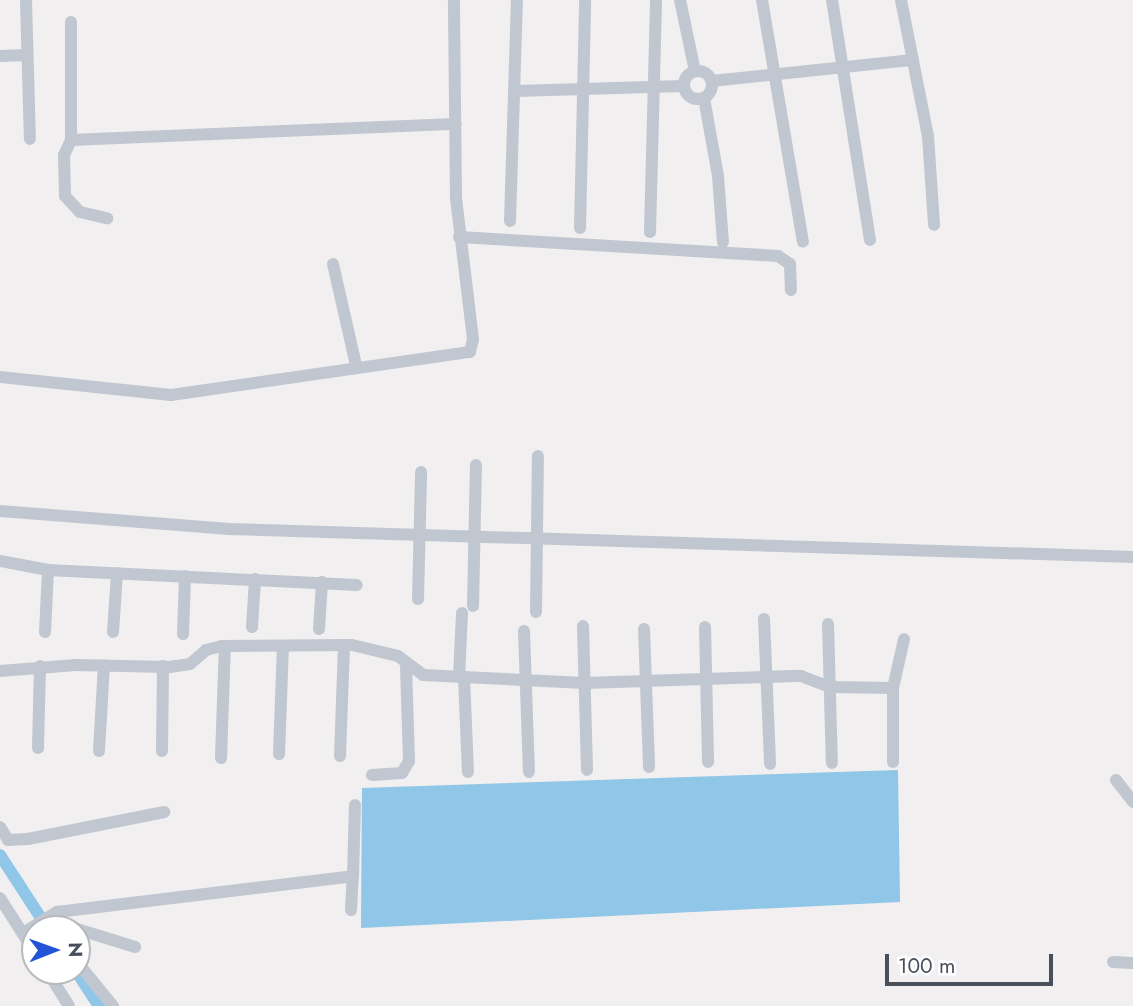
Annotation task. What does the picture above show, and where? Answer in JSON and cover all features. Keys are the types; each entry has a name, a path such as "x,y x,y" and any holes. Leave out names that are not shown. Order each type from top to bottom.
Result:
{"street":[{"path":"26,0 30,139"},
{"path":"0,377 171,395 356,365 470,352 473,339 459,237 454,0"},
{"path":"510,220 517,0"},
{"path":"580,228 586,90 586,0"},
{"path":"650,232 656,0"},
{"path":"680,0 695,71 712,81 913,60"},
{"path":"762,0 803,242"},
{"path":"832,0 870,240"},
{"path":"901,0 928,136 934,225"},
{"path":"71,22 71,140 64,155 65,196 80,212 107,218"},
{"path":"0,56 27,55"},
{"path":"516,91 655,89 684,86 695,71"},
{"path":"684,86 690,97 704,98 711,91 712,81"},
{"path":"704,98 718,176 723,242"},
{"path":"71,140 456,124"},
{"path":"459,237 778,256 790,264 791,290"},
{"path":"333,264 356,365"},
{"path":"536,612 538,456"},
{"path":"468,772 461,677 474,537 476,465"},
{"path":"418,600 421,472"},
{"path":"0,511 79,521 419,536 1133,557"},
{"path":"0,561 48,570 356,585"},
{"path":"45,632 48,570"},
{"path":"113,632 117,573"},
{"path":"183,635 185,576"},
{"path":"252,627 254,579"},
{"path":"319,629 323,582"},
{"path":"764,619 770,764"},
{"path":"828,624 832,763"},
{"path":"583,626 587,770"},
{"path":"705,627 708,762"},
{"path":"644,629 649,767"},
{"path":"524,631 529,772"},
{"path":"892,762 893,688 904,639"},
{"path":"0,671 40,666 190,664 206,650 225,646 344,645 373,647 406,663 423,675 585,683 801,676 829,688 893,688"},
{"path":"340,756 344,645"},
{"path":"221,758 225,646"},
{"path":"279,754 283,646"},
{"path":"373,775 402,773 409,761 406,663"},
{"path":"99,751 104,665"},
{"path":"38,748 40,666"},
{"path":"162,751 163,666"},
{"path":"1116,780 1133,802"},
{"path":"351,910 355,805"},
{"path":"0,827 8,839 21,840 164,812"},
{"path":"47,915 113,903 353,876"},
{"path":"0,898 21,927"},
{"path":"91,934 135,947"},
{"path":"1113,962 1133,963"},
{"path":"91,979 113,1006"},
{"path":"56,985 69,1006"}],"water":[{"path":"898,770 900,902 361,928 362,788"}],"waterway":[{"path":"0,855 39,915"},
{"path":"85,985 99,1006"}]}
